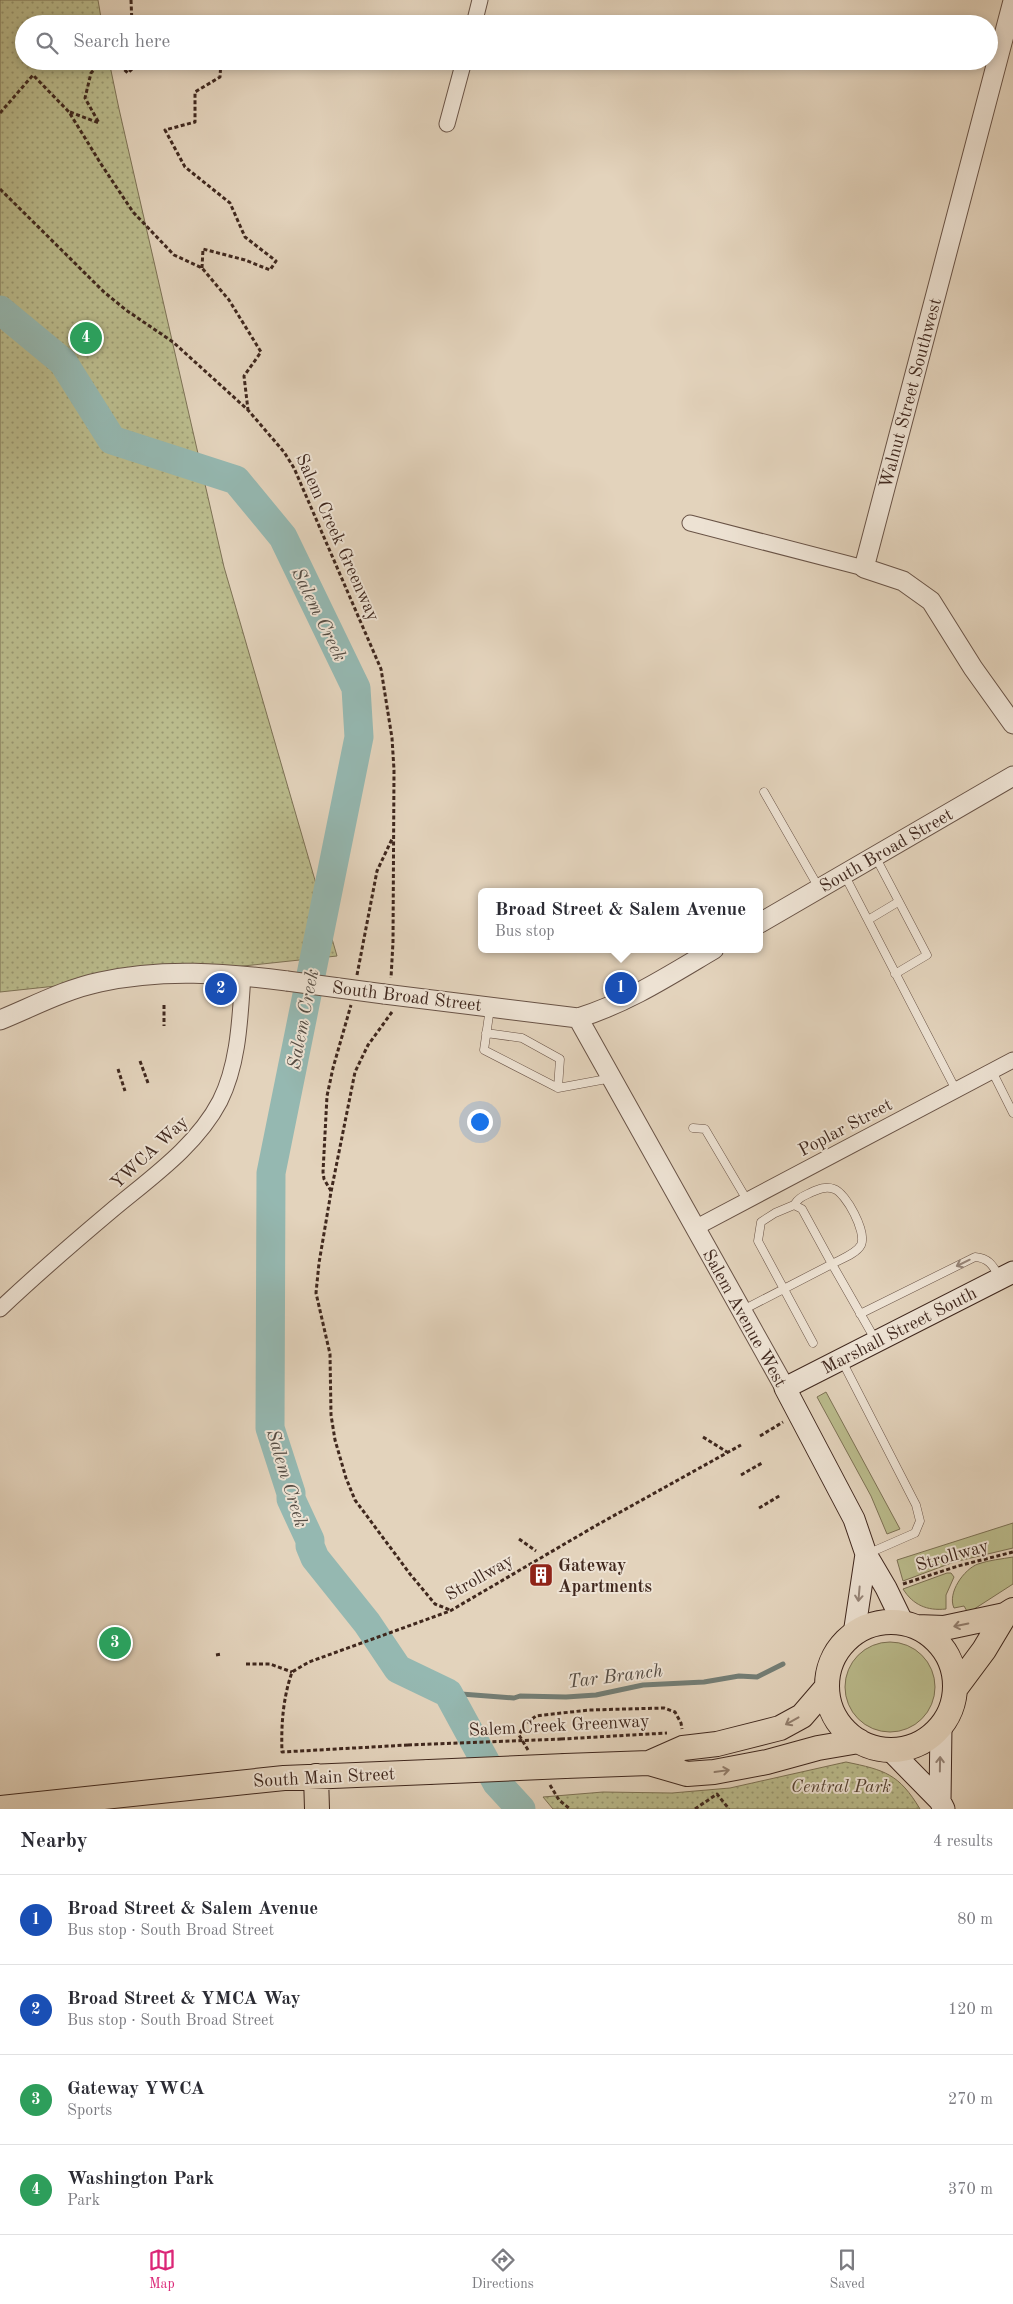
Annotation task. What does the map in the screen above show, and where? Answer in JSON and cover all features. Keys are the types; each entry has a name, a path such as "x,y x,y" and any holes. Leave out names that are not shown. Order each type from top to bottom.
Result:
{"main road":[{"name":"Marshall Street South","path":"785,1388 1007,1275"},
{"name":"Salem Avenue West","path":"785,1388 854,1519 866,1554 910,1625"},
{"path":"854,1634 866,1554"},
{"path":"910,1625 933,1638 945,1652 952,1670 954,1689 951,1708 941,1726 926,1739 909,1748 890,1750 874,1748 858,1741 846,1731 836,1718 829,1703 827,1687 830,1667 839,1648 854,1634 878,1624 910,1625 944,1628 1009,1612"},
{"path":"954,1689 984,1650 1009,1612"},
{"name":"South Main Street","path":"649,1763 684,1748 717,1744 780,1728 802,1716 827,1687"},
{"path":"941,1726 942,1805"},
{"name":"South Main Street","path":"0,1808 213,1784 316,1776 649,1763 687,1774 714,1772 767,1762 818,1748 858,1741"},
{"path":"890,1750 942,1805"},
{"path":"316,1776 317,1809"}],"street":[{"path":"476,15 480,0"},
{"name":"Walnut Street Southwest","path":"998,58 1013,1"},
{"path":"447,124 462,70"},
{"name":"Walnut Street Southwest","path":"864,568 995,70"},
{"path":"690,523 864,568 903,581 931,601 1013,724"},
{"name":"South Broad Street","path":"763,921 1013,776"},
{"name":"South Broad Street","path":"0,1020 98,982 148,974 243,975 288,981 387,988 490,1007 578,1018 605,1010 632,997 707,953"},
{"name":"YWCA Way","path":"0,1309 46,1266 151,1177 197,1135 209,1121 220,1100 230,1073 239,1025 243,975"},
{"name":"Salem Avenue West","path":"578,1018 785,1388"},
{"name":"Poplar Street","path":"695,1228 1013,1060"}],"lane":[{"path":"764,792 819,888"},
{"path":"875,856 927,956 895,974"},
{"path":"844,874 956,1090"},
{"path":"868,920 898,902"},
{"path":"490,1007 484,1050 558,1088 612,1078"},
{"path":"486,1033 522,1038 560,1059 558,1088"},
{"path":"992,1071 1013,1113"},
{"path":"693,1128 705,1129 747,1200"},
{"path":"741,1310 783,1289 832,1264 856,1251 861,1244 861,1228 843,1195 836,1189 826,1187 798,1198 794,1205 775,1213 762,1222 759,1232 758,1241 783,1289 813,1343"},
{"path":"794,1205 802,1208 876,1342"},
{"path":"860,1314 976,1257 985,1258 1007,1275"},
{"path":"841,1360 916,1505 920,1521 915,1533 866,1554"}],"path":[{"path":"131,0 132,15"},
{"path":"69,112 99,123 85,98 94,70"},
{"path":"202,268 203,249 245,260 270,270 276,261 244,238 230,203 185,167 165,130 195,122 195,92 220,77 220,70"},
{"path":"0,112 33,75 69,112 133,212 174,255 202,268 229,300 261,352 244,376 248,410"},
{"name":"Salem Creek Greenway","path":"0,189 104,292 126,310 173,342 248,410 284,452 294,468 381,670 392,738 393,942 387,988"},
{"name":"Salem Creek Greenway","path":"364,935 377,871 392,838"},
{"path":"164,1006 164,1026"},
{"path":"393,1011 368,1045 355,1072 331,1192 316,1293 330,1354 331,1415 334,1440 346,1478 360,1507 410,1574 435,1604 450,1611"},
{"path":"331,1192 324,1179 323,1172 327,1096 339,1043"},
{"path":"140,1061 148,1083"},
{"path":"118,1069 125,1091"},
{"path":"760,1436 785,1421 782,1415"},
{"path":"703,1437 728,1452"},
{"name":"Strollway","path":"292,1672 309,1662 450,1611 584,1532 741,1445"},
{"path":"741,1475 762,1463"},
{"path":"759,1508 781,1495"},
{"path":"519,1539 536,1551"},
{"name":"Strollway","path":"898,1586 958,1566 1013,1552"},
{"path":"216,1655 222,1654"},
{"path":"246,1664 270,1664 292,1672"},
{"name":"Salem Creek Greenway","path":"292,1672 286,1690 283,1713 282,1752 672,1733"},
{"name":"Salem Creek Greenway","path":"544,1715 589,1710 664,1708 675,1712 681,1723 682,1732"},
{"path":"695,1809 717,1794 729,1809"}],"green space":[{"path":"0,0 98,0 100,15 15,15 15,70 111,70 224,567 337,956 0,992"},
{"path":"826,1392 900,1529 887,1534 871,1496 817,1397"},
{"path":"1013,1523 1013,1548 954,1562 903,1581 897,1560"},
{"path":"1013,1557 1013,1584 968,1613 964,1606 954,1608 952,1602 955,1589 967,1571 978,1564"},
{"path":"951,1573 954,1577 946,1595 946,1609 933,1609 921,1606 911,1599 903,1589"},
{"path":"890,1642 907,1646 922,1655 931,1670 935,1687 931,1704 922,1719 907,1728 890,1732 873,1728 858,1719 849,1704 845,1687 849,1670 858,1655 873,1646"},
{"name":"Central Park","path":"846,1762 890,1775 905,1788 920,1809 553,1809 543,1797 603,1792 672,1793 730,1788"}],"waterway":[{"name":"Salem Creek","path":"0,310 63,362 112,440 236,480 283,537 356,688 359,737 271,1173 270,1428 291,1493 291,1499 310,1540 310,1546 315,1558 367,1623 398,1669 448,1693 497,1783 521,1809"},
{"name":"Tar Branch","path":"448,1693 514,1698 520,1696 566,1697 596,1695 643,1685 704,1682 739,1676 757,1677 783,1664"}],"place":[{"name":"Washington Park","path":"86,338"},
{"name":"Broad Street & Salem Avenue","path":"621,988"},
{"name":"Broad Street & YMCA Way","path":"221,989"},
{"name":"Gateway Apartments","path":"541,1575"},
{"name":"Gateway YWCA","path":"115,1643"}]}
